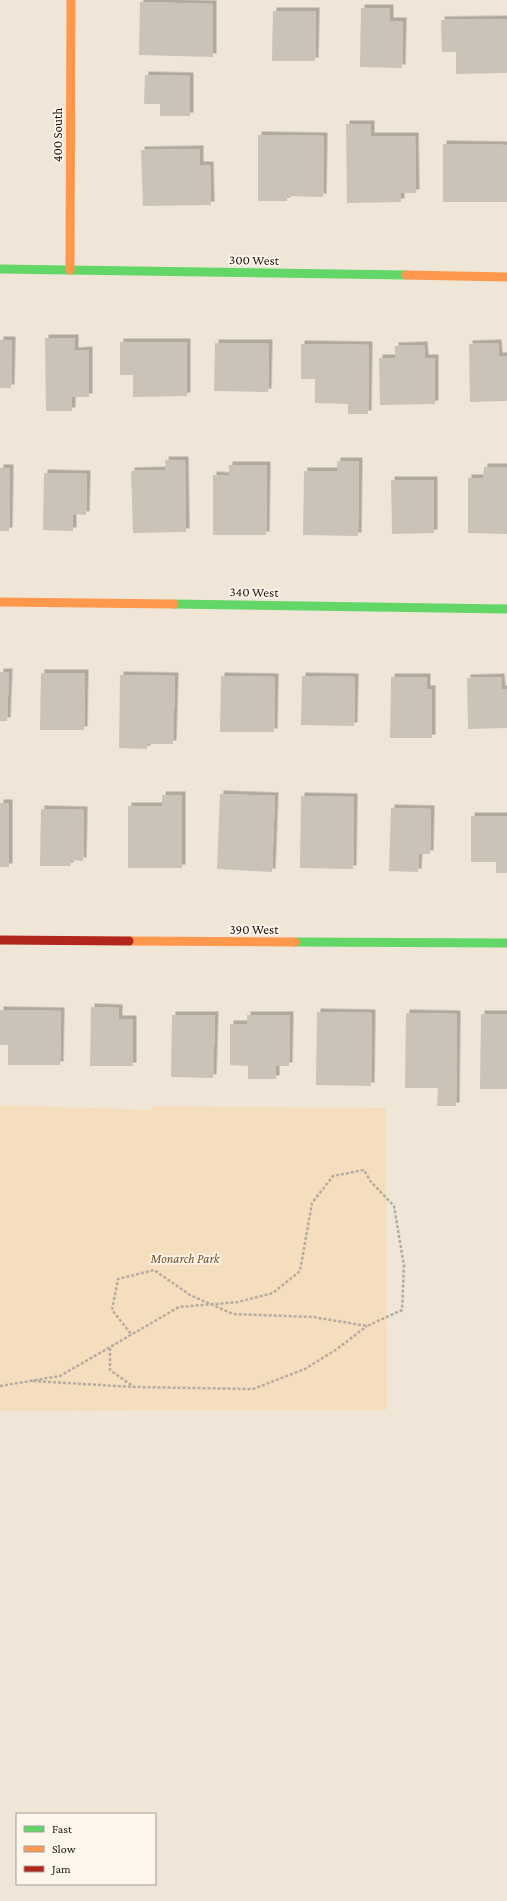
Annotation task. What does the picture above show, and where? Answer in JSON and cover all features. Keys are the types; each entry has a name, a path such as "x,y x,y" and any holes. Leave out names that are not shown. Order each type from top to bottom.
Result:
{"street":[{"name":"400 South","path":"70,270 71,0"},
{"name":"300 West","path":"0,269 507,277"},
{"name":"340 West","path":"0,602 507,609"},
{"name":"390 West","path":"0,940 507,943"}],"path":[{"path":"0,1386 29,1381 60,1376 179,1307 238,1302 273,1293 300,1271 312,1203 333,1176 364,1170 371,1182 394,1206 404,1266 402,1310 367,1326 338,1349 305,1369 253,1389 134,1387 29,1381"},
{"path":"132,1335 112,1310 118,1279 154,1270 190,1295 233,1314 313,1316 367,1326"},
{"path":"110,1347 110,1370 134,1387"}],"green space":[{"name":"Monarch Park","path":"0,1105 152,1110 153,1106 386,1108 387,1410 0,1411"}],"building":[{"path":"140,2 213,4 213,57 139,55"},
{"path":"361,8 390,8 390,21 403,21 402,68 360,67"},
{"path":"273,11 316,11 315,61 272,61"},
{"path":"507,19 507,73 456,74 456,52 442,52 441,20"},
{"path":"145,75 190,76 190,116 160,116 160,104 144,104"},
{"path":"346,124 371,124 371,136 415,136 416,193 401,193 401,202 347,203"},
{"path":"258,135 324,136 323,197 287,196 287,201 258,201"},
{"path":"443,144 507,145 507,202 443,202"},
{"path":"200,149 200,165 210,165 211,205 143,206 141,150"},
{"path":"45,338 75,338 75,351 89,350 89,397 72,397 72,411 46,411"},
{"path":"0,340 12,340 11,388 0,388"},
{"path":"120,342 187,342 187,396 133,397 133,375 120,375"},
{"path":"215,343 269,343 268,392 214,391"},
{"path":"498,343 499,356 507,356 507,401 470,402 469,344"},
{"path":"301,344 369,345 368,414 348,414 348,404 315,403 315,379 301,379"},
{"path":"424,345 425,358 435,358 435,404 380,405 379,358 395,358 395,346"},
{"path":"165,460 185,460 186,532 133,533 131,471 166,470"},
{"path":"337,461 359,461 358,536 303,535 304,471 337,471"},
{"path":"229,465 267,465 266,535 213,535 213,475 229,476"},
{"path":"484,467 507,467 507,534 468,533 468,478 483,478"},
{"path":"0,468 10,468 9,531 0,531"},
{"path":"44,473 87,474 86,515 73,514 73,531 43,530"},
{"path":"391,480 434,480 434,533 392,534"},
{"path":"0,672 9,672 7,721 0,721"},
{"path":"41,673 85,673 84,730 40,730"},
{"path":"120,675 175,676 173,744 147,744 147,749 119,748"},
{"path":"221,676 275,677 274,732 220,732"},
{"path":"302,676 355,677 354,726 301,725"},
{"path":"391,677 427,677 427,689 432,689 432,738 390,738"},
{"path":"501,677 502,689 507,689 507,728 468,729 467,678"},
{"path":"220,794 275,796 272,872 217,869"},
{"path":"162,795 182,795 182,868 128,868 128,806 162,806"},
{"path":"301,796 354,797 353,869 300,868"},
{"path":"0,803 9,803 9,867 0,867"},
{"path":"391,808 431,809 430,854 419,854 418,872 389,871"},
{"path":"41,809 84,810 83,861 71,860 70,866 40,866"},
{"path":"471,816 507,816 507,873 496,873 496,862 471,862"},
{"path":"91,1007 119,1008 119,1019 133,1019 133,1066 90,1066"},
{"path":"0,1010 61,1011 60,1065 8,1065 8,1045 0,1045"},
{"path":"317,1012 372,1013 371,1086 316,1085"},
{"path":"406,1013 457,1014 456,1106 437,1106 438,1088 405,1088"},
{"path":"481,1014 507,1014 507,1089 480,1089"},
{"path":"172,1015 215,1015 213,1078 171,1077"},
{"path":"247,1015 290,1015 289,1066 276,1066 276,1079 248,1079 248,1066 230,1065 230,1024 247,1024"}],"traffic: fast":[{"path":"0,269 406,275"},
{"path":"174,604 507,609"},
{"path":"295,942 507,943"}],"traffic: slow":[{"path":"70,270 71,0"},
{"path":"406,275 507,277"},
{"path":"0,602 174,604"},
{"path":"129,941 295,942"}],"traffic: jam":[{"path":"0,940 129,941"}]}
